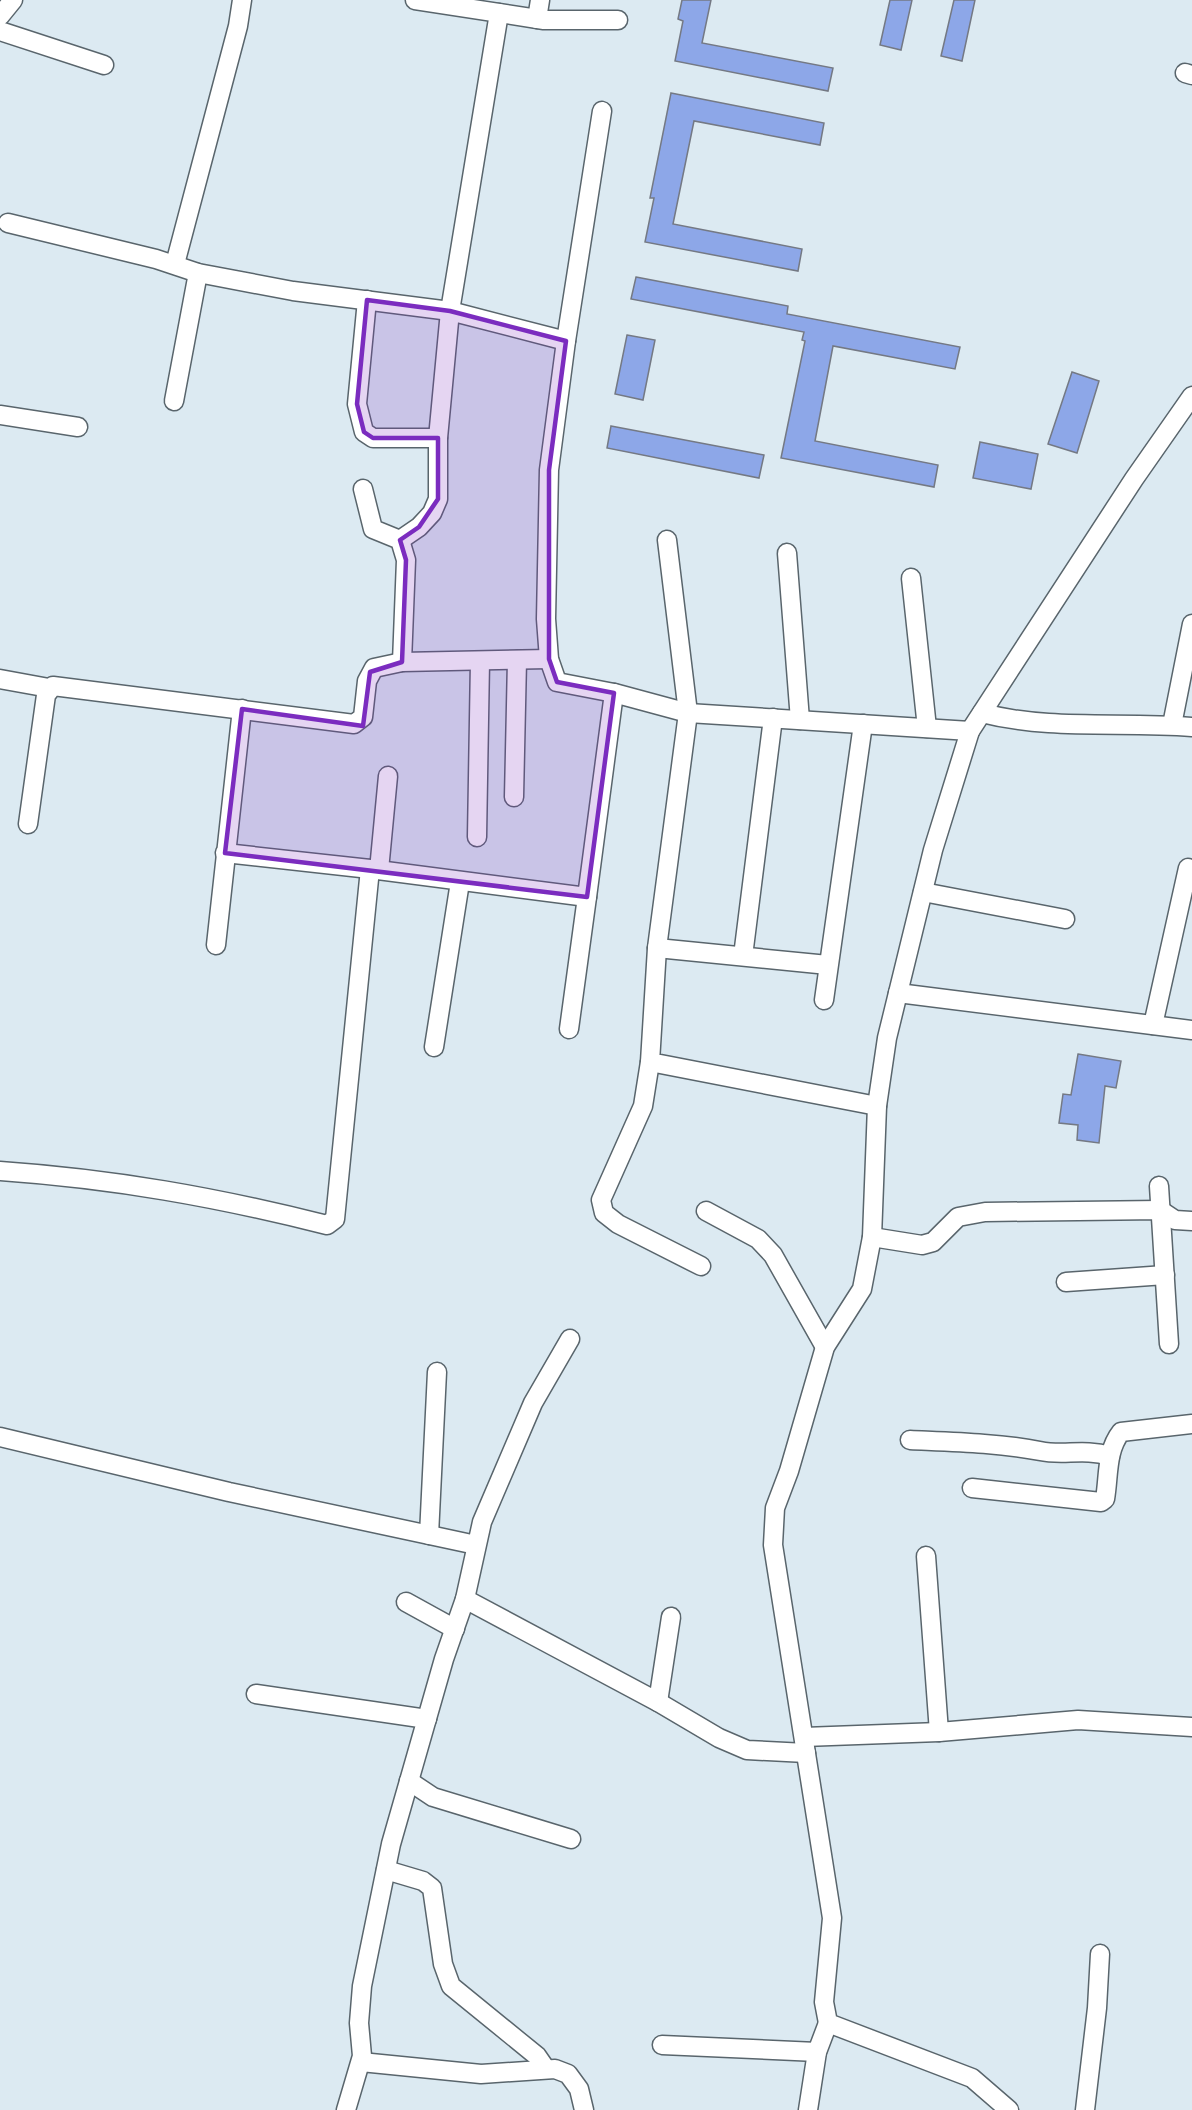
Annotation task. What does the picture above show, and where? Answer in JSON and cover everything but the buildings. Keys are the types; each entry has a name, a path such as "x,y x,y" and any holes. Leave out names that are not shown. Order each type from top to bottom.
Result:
{"street":[{"path":"0,16 13,0"},
{"path":"175,264 236,36 242,0"},
{"path":"415,0 458,3 537,19 573,22 618,20"},
{"path":"537,19 540,0"},
{"path":"400,540 419,527 432,513 438,499 438,438 450,311 499,13"},
{"path":"0,31 104,65"},
{"path":"602,111 566,341 549,470 546,619 549,659 557,682 614,693 688,713 970,731"},
{"path":"8,223 175,264 198,273 293,291 450,311 566,341"},
{"path":"174,401 198,273"},
{"path":"367,300 357,404 364,432 373,438 438,438"},
{"path":"808,2110 817,2052 828,2023 824,2002 832,1918 773,1545 775,1508 789,1472 825,1347 861,1289 872,1237 877,1106 887,1038 933,850 970,731 1140,470 1192,396"},
{"path":"0,415 78,427"},
{"path":"363,489 368,519 373,529 400,540"},
{"path":"400,540 406,560 402,662"},
{"path":"667,540 688,713 657,948 650,1062 643,1106 601,1200 604,1213 618,1224 701,1266"},
{"path":"787,553 800,720"},
{"path":"911,578 927,728"},
{"path":"1172,725 1192,624"},
{"path":"0,679 49,688 58,685 354,724 363,717 370,672 374,668 402,662 549,659"},
{"path":"514,797 517,660"},
{"path":"477,837 480,661"},
{"path":"28,824 46,695 49,688"},
{"path":"569,1029 614,693"},
{"path":"216,945 242,709"},
{"path":"982,713 1011,721 1050,725 1192,727"},
{"path":"743,956 773,718"},
{"path":"824,1000 863,724"},
{"path":"0,1171 156,1187 209,1196 327,1225 336,1219 375,869 388,776"},
{"path":"225,853 375,869 587,897"},
{"path":"1153,1025 1188,868"},
{"path":"434,1047 460,882"},
{"path":"923,892 1065,919"},
{"path":"657,948 828,965"},
{"path":"898,993 1192,1030"},
{"path":"650,1062 877,1106"},
{"path":"1159,1186 1169,1344"},
{"path":"872,1237 922,1245 933,1242 958,1217 985,1212 1160,1210 1174,1220 1192,1221"},
{"path":"706,1211 758,1239 773,1255 825,1347"},
{"path":"1066,1282 1164,1275"},
{"path":"346,2110 361,2061 359,2024 362,1986 386,1870 427,1719 465,1599 482,1522 533,1403 570,1339"},
{"path":"429,1535 437,1372"},
{"path":"972,1488 1101,1502 1105,1499 1114,1440 1122,1432 1192,1424"},
{"path":"0,1437 229,1492 476,1545"},
{"path":"910,1440 1018,1446 1041,1451 1085,1450 1110,1456"},
{"path":"926,1556 939,1732"},
{"path":"465,1599 658,1702 719,1738 747,1749 1078,1720 1192,1727"},
{"path":"406,1602 455,1629"},
{"path":"658,1702 671,1617"},
{"path":"256,1694 427,1719"},
{"path":"409,1781 433,1797 571,1839"},
{"path":"386,1870 423,1881 432,1888 443,1964 451,1986 537,2056 546,2069"},
{"path":"1085,2110 1097,2008 1100,1954"},
{"path":"828,2023 972,2078 1009,2110"},
{"path":"662,2045 817,2052"},
{"path":"361,2061 481,2074 546,2069 568,2074 579,2089 584,2110"}],"highlighted area":[{"path":"367,300 450,311 566,341 549,470 549,659 557,682 614,693 587,897 225,853 242,709 363,726 370,672 402,662 406,560 400,540 419,527 438,499 438,438 373,438 364,432 357,404"}]}
